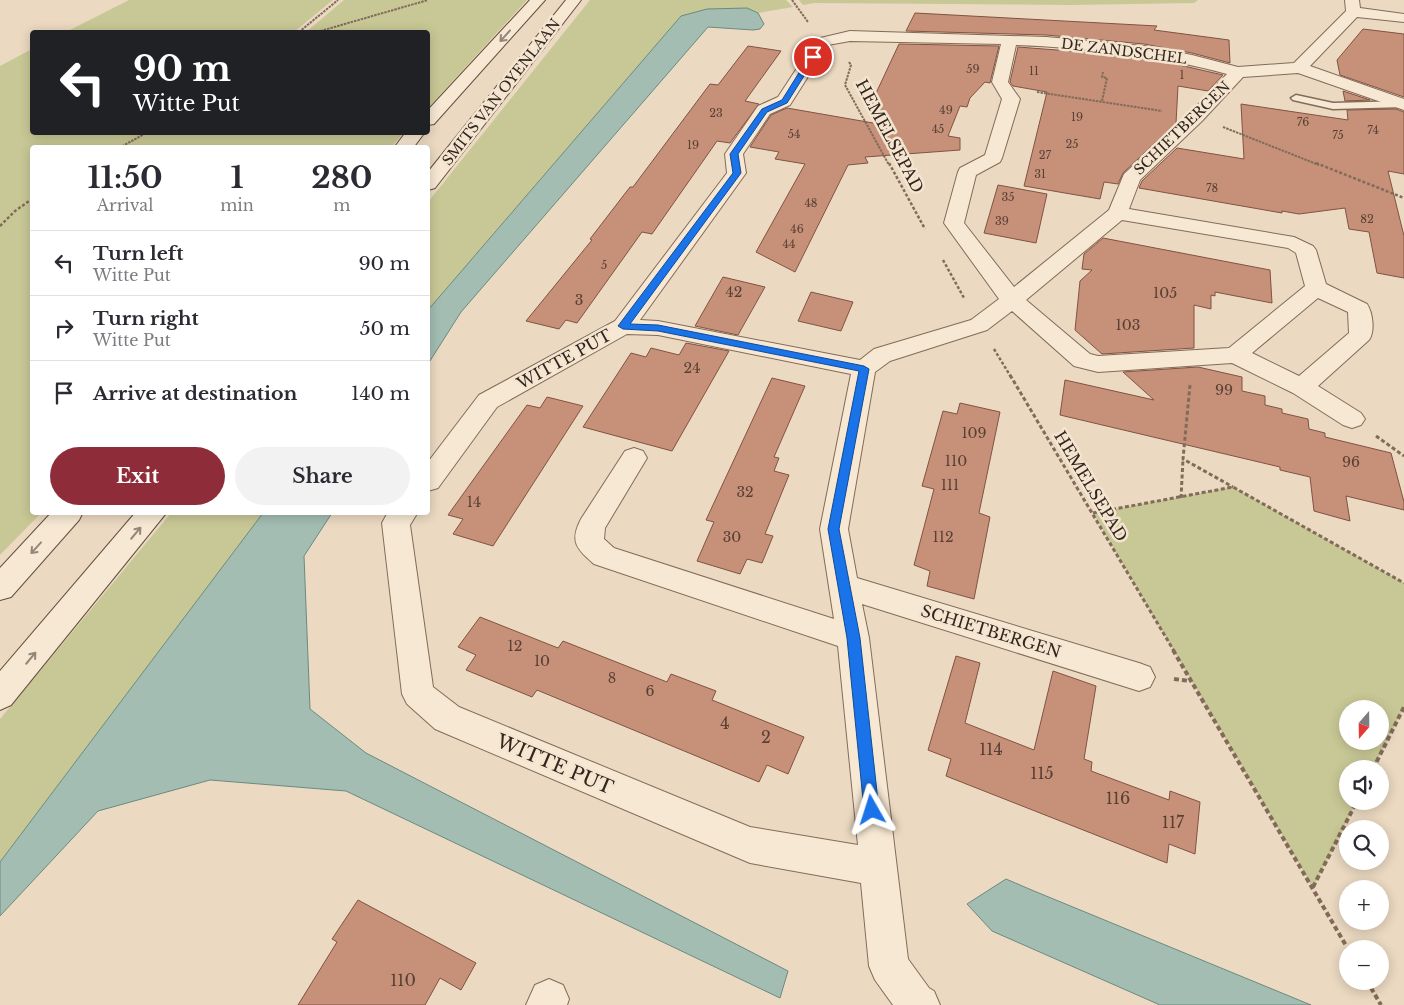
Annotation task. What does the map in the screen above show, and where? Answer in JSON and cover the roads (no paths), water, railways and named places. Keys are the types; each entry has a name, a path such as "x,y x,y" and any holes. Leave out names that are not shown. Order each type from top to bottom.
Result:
{"street":[{"name":"SMITS VAN OYENLAAN","path":"430,118 538,0"},
{"name":"SMITS VAN OYENLAAN","path":"430,181 574,0"},
{"path":"1299,68 1353,6 1404,18"},
{"name":"DE ZANDSCHEL","path":"822,42 850,36 1088,44 1204,61 1238,72"},
{"path":"1009,41 1000,82 1011,99 993,158 967,172 954,223 1012,300 1082,360 1098,364 1235,355 1302,387 1352,419"},
{"name":"WITTE PUT","path":"430,478 488,401 623,326 737,173 734,154 764,110 784,102 822,42"},
{"name":"SCHIETBERGEN","path":"1118,213 1130,178 1196,116 1238,72 1299,68 1402,104"},
{"path":"405,145 414,135"},
{"path":"920,1005 915,1002 889,966 854,638 834,529 864,369 882,355 979,326 1118,213 1294,243 1306,250 1316,288 1359,309 1361,335 1302,387"},
{"path":"1235,355 1316,288"},
{"name":"WITTE PUT","path":"623,326 658,328 864,369"},
{"path":"634,458 591,527 589,543 604,556 854,638"},
{"path":"0,588 66,515"},
{"path":"0,695 150,515"},
{"name":"WITTE PUT","path":"402,515 396,523 418,694 447,718 750,846 878,867"},
{"name":"SCHIETBERGEN","path":"844,586 1139,677"}],"lane":[{"name":"SCHIETBERGEN","path":"1296,98 1333,106 1402,104"}]}
